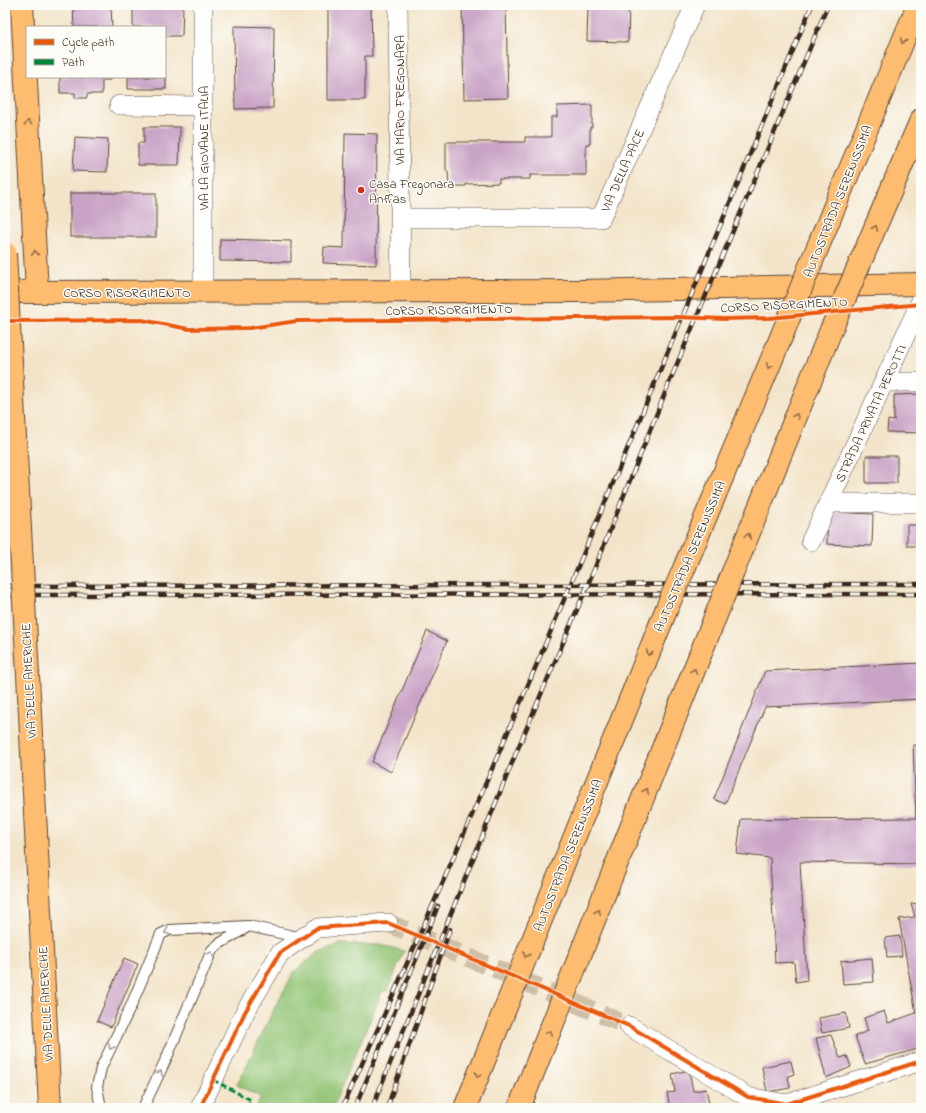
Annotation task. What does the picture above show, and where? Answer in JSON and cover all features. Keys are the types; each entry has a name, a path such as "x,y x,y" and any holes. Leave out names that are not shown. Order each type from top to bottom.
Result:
{"main road":[{"path":"22,5 37,292"},
{"name":"AUTOSTRADA SERENISSIMA","path":"465,1108 669,604 918,5"},
{"path":"519,1108 831,330 921,120"},
{"name":"VIA DELLE AMERICHE","path":"5,253 50,1108"},
{"name":"CORSO RISORGIMENTO","path":"5,292 580,291 921,284"},
{"path":"527,1108 540,1058"}],"street":[{"name":"VIA LA GIOVANE ITALIA","path":"203,5 203,292"},
{"name":"VIA MARIO FREGONARA","path":"398,5 401,291"},
{"name":"VIA DELLA PACE","path":"400,218 601,218 695,5"},
{"path":"119,105 203,106"},
{"name":"STRADA PRIVATA PEROTTI","path":"811,541 921,300"},
{"path":"884,382 921,382"},
{"name":"STRADA PRIVATA PEROTTI","path":"828,503 921,503"},
{"path":"200,1108 245,1012 280,953 317,928 388,923"},
{"path":"629,1026 748,1097 786,1104 808,1103 921,1061"}],"lane":[{"path":"101,1108 97,1087 101,1068 131,1006 160,934 170,930 249,926 302,938"},
{"path":"143,1108 167,1057 212,950 219,944 249,926"}],"green space":[{"path":"340,944 381,945 404,951 387,992 383,990 332,1108 256,1108 261,1097 237,1085 277,1003 294,972 319,952"}],"building":[{"path":"73,5 111,5 112,26 74,26"},
{"path":"142,5 183,5 182,36 166,36 166,26 133,26 133,8 142,8"},
{"path":"328,5 371,5 372,56 365,56 365,100 328,100"},
{"path":"462,5 506,5 508,98 464,99"},
{"path":"588,5 629,5 628,42 587,41"},
{"path":"234,26 274,27 273,108 235,109"},
{"path":"60,78 110,78 110,80 102,80 102,94 87,94 87,98 75,98 75,93 60,93"},
{"path":"128,78 166,78 166,89 128,89"},
{"path":"592,105 590,144 586,144 586,175 530,175 530,179 499,179 499,183 449,186 448,171 446,171 446,142 525,142 525,137 551,137 551,117 557,117 557,106"},
{"path":"144,127 180,127 179,165 138,165 138,143 144,143"},
{"name":"Casa Fregonara Anffas","path":"345,133 377,134 376,265 323,263 324,247 344,248"},
{"path":"75,137 108,139 107,172 73,171"},
{"path":"70,193 156,193 156,237 70,237"},
{"path":"220,239 291,241 291,262 220,261"},
{"path":"921,394 921,433 887,432 888,420 894,421 894,395"},
{"path":"866,456 897,456 897,483 866,483"},
{"path":"828,512 873,514 872,546 827,544"},
{"path":"907,525 921,525 921,546 907,546"},
{"path":"427,631 447,641 391,772 372,762"},
{"path":"921,663 921,699 765,707 725,804 714,799 765,671"},
{"path":"913,745 921,745 921,864 800,862 807,980 796,982 794,962 775,963 770,858 737,854 741,819 916,818"},
{"path":"921,903 921,1048 865,1064 855,1036 868,1031 864,1018 884,1011 888,1023 916,1013 899,919 915,917 911,904"},
{"path":"900,936 902,956 887,957 885,938"},
{"path":"124,958 138,964 111,1027 97,1021"},
{"path":"872,958 874,982 843,984 841,961"},
{"path":"846,1013 849,1028 822,1033 819,1018"},
{"path":"831,1035 840,1058 847,1056 851,1067 826,1078 816,1038"},
{"path":"791,1061 794,1074 788,1076 790,1088 767,1092 762,1067"},
{"path":"689,1070 693,1091 706,1089 709,1103 684,1108 670,1108 667,1093 675,1092 672,1074"}],"tunnel":[{"path":"388,923 629,1026"}],"railway":[{"path":"342,1108 464,834 582,558 812,5"},
{"path":"372,1108 516,753 594,570 669,383 828,5"},
{"path":"5,586 921,584"},
{"path":"5,595 921,594"},
{"path":"355,1108 438,906"},
{"path":"387,1108 450,929"}],"marked path":[{"path":"213,1080 251,1100 247,1108"}],"cycle path":[{"path":"5,321 142,320 189,329 250,328 297,321 676,317 725,319 769,318 921,304"},
{"path":"200,1108 245,1012 280,953 317,928 388,923 629,1026 748,1097 787,1104 921,1061"}],"place":[{"name":"Casa Fregonara Anffas","path":"361,190"}]}
